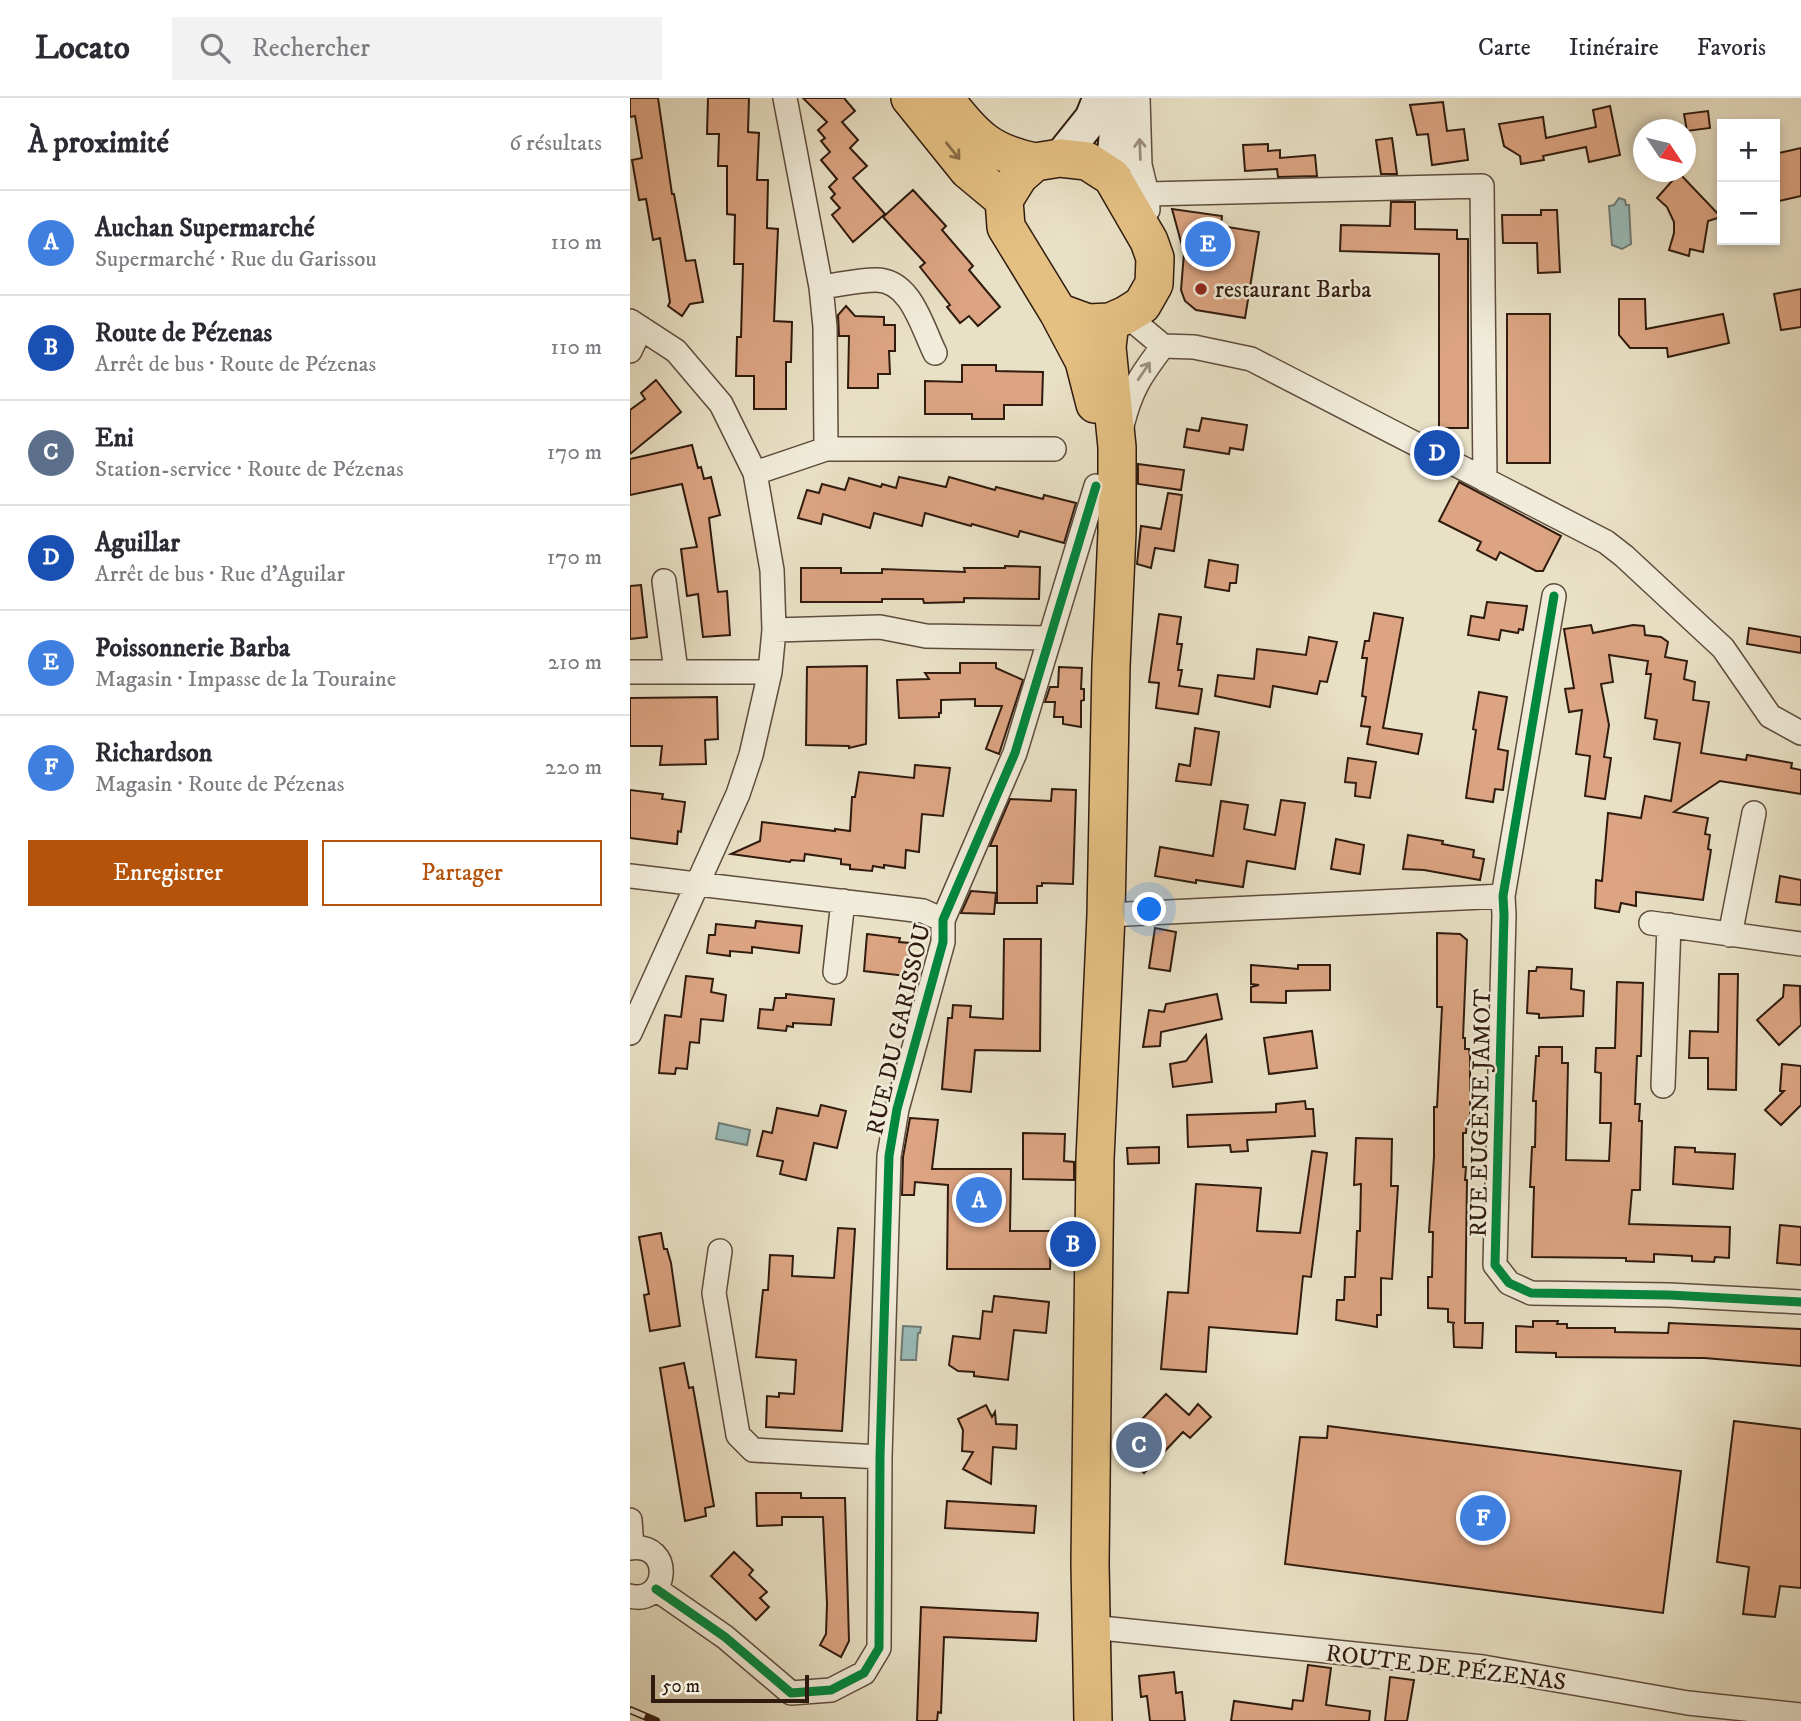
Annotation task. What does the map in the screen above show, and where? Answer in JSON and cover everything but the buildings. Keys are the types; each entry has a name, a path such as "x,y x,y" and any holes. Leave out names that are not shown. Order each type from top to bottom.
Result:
{"main road":[{"path":"910,98 968,170 1004,200"},
{"path":"944,98 972,133 994,150 1047,160 1087,161 1112,177 1149,241 1155,258 1154,284 1126,314 1107,347 1109,436 1117,532 1111,666 1106,915 1095,1159 1091,1627 1093,1721"},
{"path":"1100,98 1092,118 1047,160 1019,176 1004,200 1006,227 1058,312 1084,361 1109,436 1096,486 1111,666"},
{"path":"1112,177 1120,98"},
{"path":"1058,312 1088,323 1126,314"}],"street":[{"path":"785,98 821,287 825,327 826,449"},
{"path":"1138,98 1140,166 1147,194 1149,241"},
{"path":"1147,194 1482,186 1485,480"},
{"path":"821,287 878,280 890,283 906,293 935,353"},
{"path":"1126,314 1194,347"},
{"path":"1126,314 1163,346 1194,347 1251,359 1606,542 1723,648 1770,716 1801,733"},
{"path":"630,351 635,324 676,351 721,404 755,473 772,570 774,630 770,672 751,755 738,794 630,1034"},
{"path":"1109,436 1142,373 1163,346"},
{"path":"755,473 826,449 1054,449"},
{"name":"RUE DU GARISSOU","path":"656,1589 725,1637 791,1693 831,1690 864,1673 879,1648 880,1457 889,1156 897,1110 943,942 943,920 1015,753 1096,486"},
{"path":"663,581 676,671"},
{"path":"1106,915 1503,896 1554,596"},
{"path":"774,630 880,627 926,636 1050,638"},
{"path":"630,672 770,672"},
{"path":"1731,935 1754,813"},
{"path":"630,876 923,911 943,920"},
{"name":"RUE EUGÈNE JAMOT","path":"1503,896 1495,1265 1499,1273 1509,1283 1531,1293 1669,1295 1801,1302"},
{"path":"835,972 844,901"},
{"path":"1663,1086 1660,924 1801,944"},
{"path":"720,1251 714,1293 738,1435 753,1450 880,1457"},
{"path":"630,1520 631,1547 646,1548 657,1557 662,1570 656,1589 645,1596 630,1596"},
{"name":"ROUTE DE PÉZENAS","path":"1091,1627 1483,1667 1688,1703 1801,1715"}],"water":[{"path":"1619,198 1629,205 1631,244 1622,249 1612,245 1609,206 1614,205"},
{"path":"719,1123 750,1130 747,1145 716,1139"},
{"path":"903,1326 921,1327 916,1360 901,1360"}],"railway":[{"path":"630,1710 656,1721"}],"cycle path":[{"path":"656,1589 725,1637 791,1693 831,1690 864,1673 879,1648 880,1457 889,1156 897,1109 943,942 943,920 1015,753 1096,486"},
{"path":"1554,596 1503,896 1495,1265 1509,1283 1531,1293 1669,1295 1801,1302"}],"place":[{"name":"Poissonnerie Barba","path":"1208,244"},
{"name":"restaurant Barba","path":"1201,289"},
{"name":"Aguillar","path":"1437,453"},
{"name":"Auchan Supermarché","path":"979,1200"},
{"name":"Route de Pézenas","path":"1073,1244"},
{"name":"Eni","path":"1139,1445"},
{"name":"Richardson","path":"1483,1518"}]}
